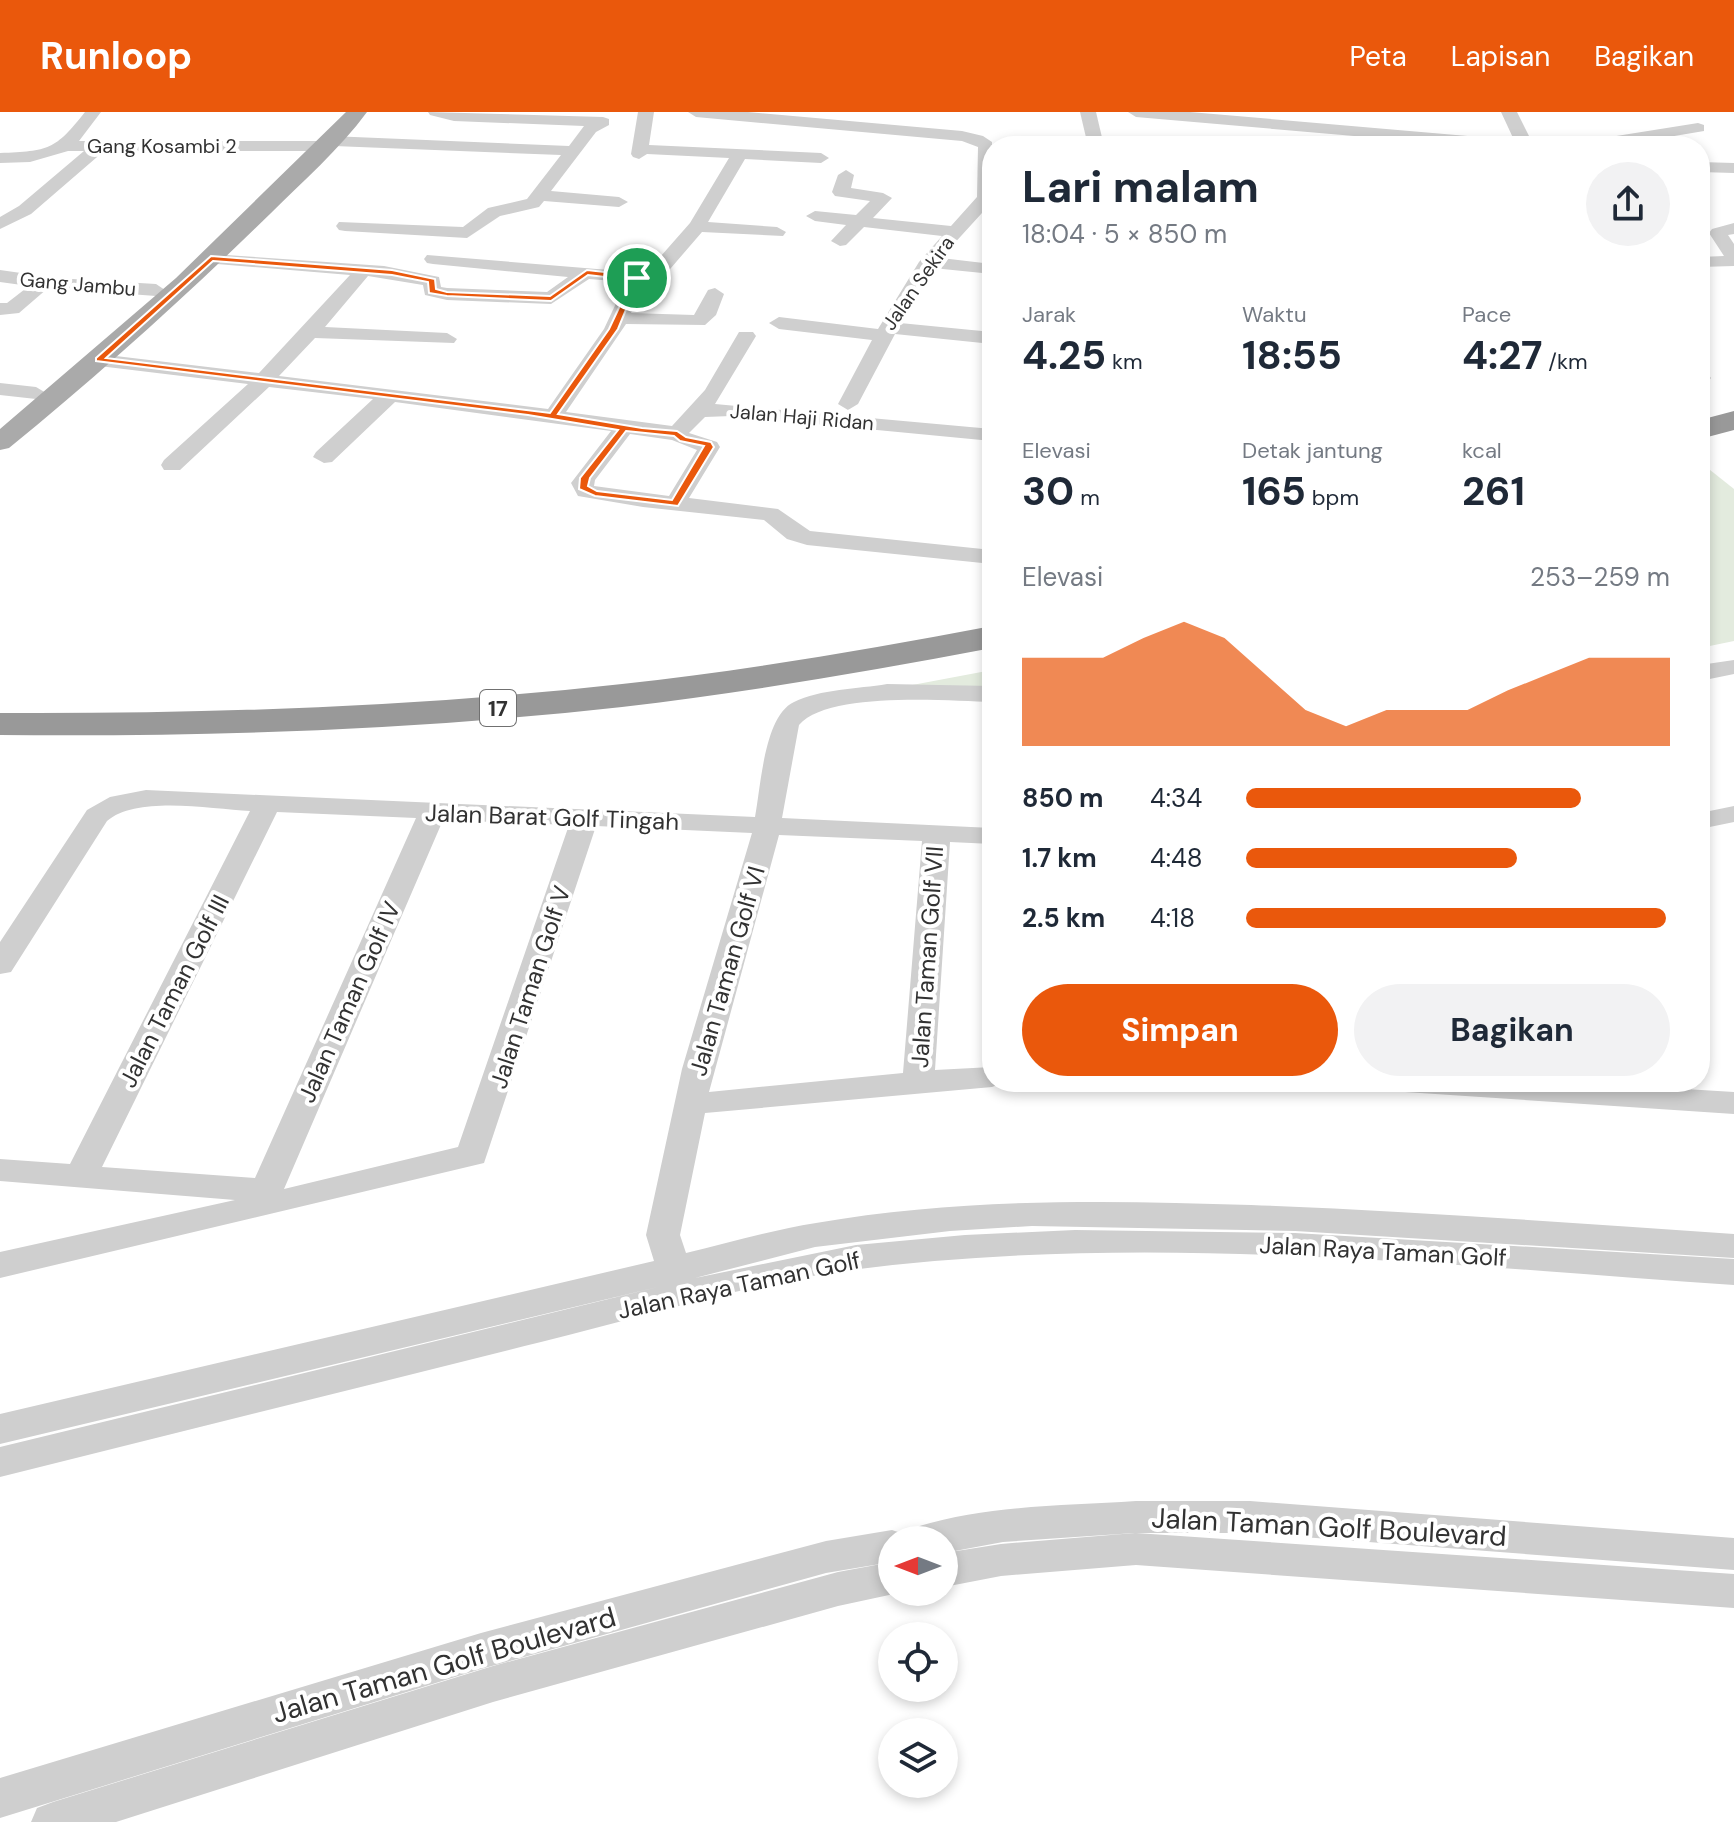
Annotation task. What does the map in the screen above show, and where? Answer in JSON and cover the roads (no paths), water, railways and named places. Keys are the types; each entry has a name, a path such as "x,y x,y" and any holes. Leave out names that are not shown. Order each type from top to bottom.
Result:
{"highway":[{"path":"1710,403 1734,396"},
{"path":"1710,427 1734,420"},
{"name":"17","path":"0,693 248,692 450,684 727,654 982,612"},
{"name":"17","path":"0,724 234,722 448,712 653,693 982,639"}],"main road":[{"path":"0,442 99,360 287,187 320,144 338,112"},
{"path":"0,422 156,290 271,183 357,112"}],"street":[{"path":"67,146 93,112"},
{"path":"345,226 463,234 488,215 529,205 590,129 603,122 454,116 436,112"},
{"path":"646,112 640,152 821,158"},
{"name":"Jalan Sekira","path":"696,112 814,118 977,139 982,142"},
{"path":"1088,112 1094,136"},
{"path":"1136,112 1198,124 1221,121 1403,136"},
{"path":"1520,136 1510,114 1532,113"},
{"path":"1648,136 1698,128"},
{"name":"Gang Kosambi 2","path":"0,158 30,157 67,146 320,144 572,151"},
{"path":"0,224 25,210 100,146"},
{"path":"433,259 652,278 697,226 740,154"},
{"path":"1710,167 1734,168"},
{"path":"840,241 882,197 842,192 846,175"},
{"path":"538,195 619,202"},
{"name":"Jalan Sekira","path":"779,323 890,324 928,262 982,205"},
{"path":"0,206 25,210"},
{"path":"815,216 953,232"},
{"path":"697,226 777,232"},
{"path":"1710,261 1734,259 1726,231"},
{"path":"463,234 474,245 526,249"},
{"path":"211,259 364,270 430,280 433,282 432,291 447,294 551,298 587,272"},
{"path":"928,262 982,268"},
{"path":"172,465 266,380 313,332 364,270"},
{"name":"Gang Jambu","path":"0,276 43,283 156,290"},
{"path":"553,416 620,318 637,278"},
{"path":"4,312 43,283"},
{"path":"620,318 698,321 706,315 715,294"},
{"path":"890,324 982,321"},
{"path":"890,324 982,337"},
{"path":"848,404 890,324"},
{"path":"313,332 447,339"},
{"path":"699,411 741,349 746,336"},
{"path":"99,360 677,433 683,439 709,447 675,504"},
{"path":"0,389 36,393"},
{"path":"324,457 389,396"},
{"name":"Jalan Haji Ridan","path":"677,433 699,411 731,410 982,434"},
{"path":"624,428 585,478 583,487 595,494 770,514 795,534 807,538 982,556"},
{"path":"1710,652 1734,648"},
{"path":"1710,671 1734,667"},
{"path":"857,699 899,691 982,694"},
{"path":"857,699 886,706 982,710"},
{"name":"Jalan Taman Golf VI","path":"677,1281 663,1235 698,1069 766,826 783,737 790,716 808,705 857,699"},
{"name":"Jalan Barat Golf Tingah","path":"0,965 97,816 113,804 146,798 982,835"},
{"name":"Jalan Taman Golf III","path":"80,1177 267,805"},
{"name":"Jalan Taman Golf IV","path":"270,1197 432,813"},
{"path":"1710,819 1734,814"},
{"name":"Jalan Taman Golf V","path":"270,1197 472,1155 585,818"},
{"name":"Jalan Taman Golf VII","path":"918,1081 937,833"},
{"path":"691,1104 982,1078"},
{"path":"1688,1092 1734,1103"},
{"path":"0,1170 270,1197"},
{"path":"0,1265 270,1197"},
{"name":"Jalan Raya Taman Golf","path":"0,1462 677,1281 815,1235 934,1220 1029,1214 1307,1219 1734,1246"},
{"name":"Jalan Raya Taman Golf","path":"0,1429 677,1281 853,1257 1016,1244 1227,1243 1734,1272"},
{"name":"Jalan Taman Golf Boulevard","path":"958,1534 1003,1526 1106,1519 1250,1517 1734,1554"},
{"name":"Jalan Taman Golf Boulevard","path":"0,1798 481,1651 826,1557 878,1548"},
{"name":"Jalan Taman Golf Boulevard","path":"958,1568 1001,1560 1136,1549 1734,1591"},
{"name":"Jalan Taman Golf Boulevard","path":"53,1822 493,1684 838,1589 878,1582"}]}
